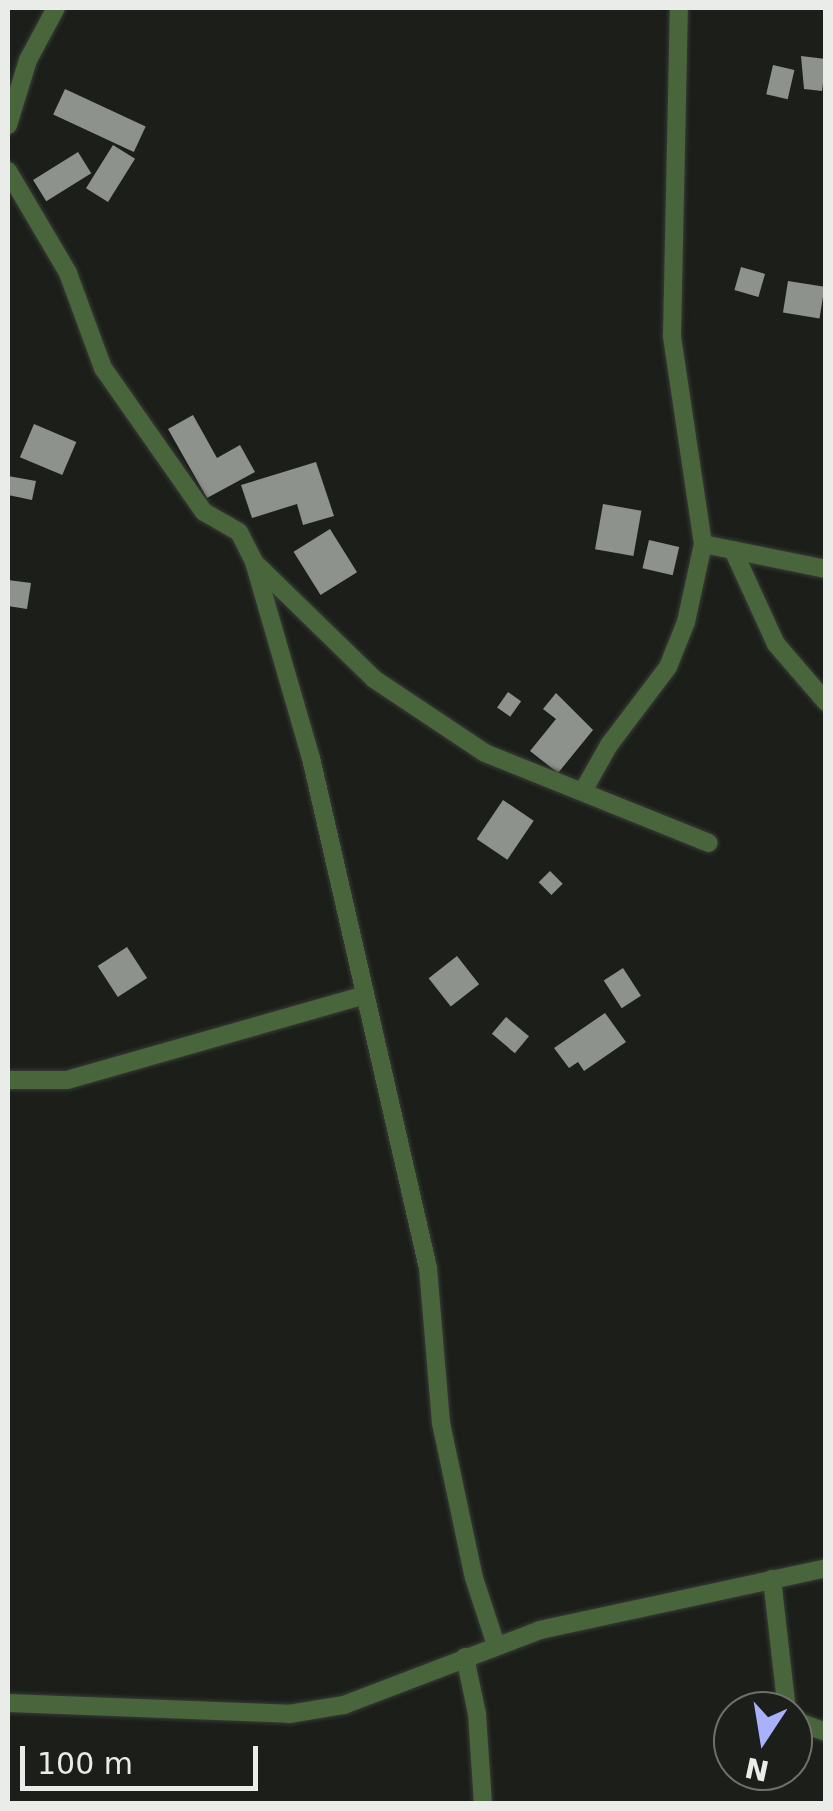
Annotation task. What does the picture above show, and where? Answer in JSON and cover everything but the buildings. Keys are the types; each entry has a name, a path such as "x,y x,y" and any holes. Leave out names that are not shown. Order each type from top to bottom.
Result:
{"street":[{"path":"8,125 28,60 56,8"},
{"path":"583,792 609,744 668,667 686,622 703,544 672,336 679,8"},
{"path":"8,172 68,274 103,368 204,512 238,532 254,562 311,758 362,996 428,1268 446,1452 496,1645"},
{"path":"703,544 826,568"},
{"path":"733,550 776,644 826,702"},
{"path":"254,562 340,648 423,713 486,752 709,842"},
{"path":"8,1080 67,1080 362,996"},
{"path":"8,1703 289,1714 344,1705 496,1645 826,1568"},
{"path":"772,1579 785,1691"},
{"path":"464,1657 477,1714 483,1804"}]}
